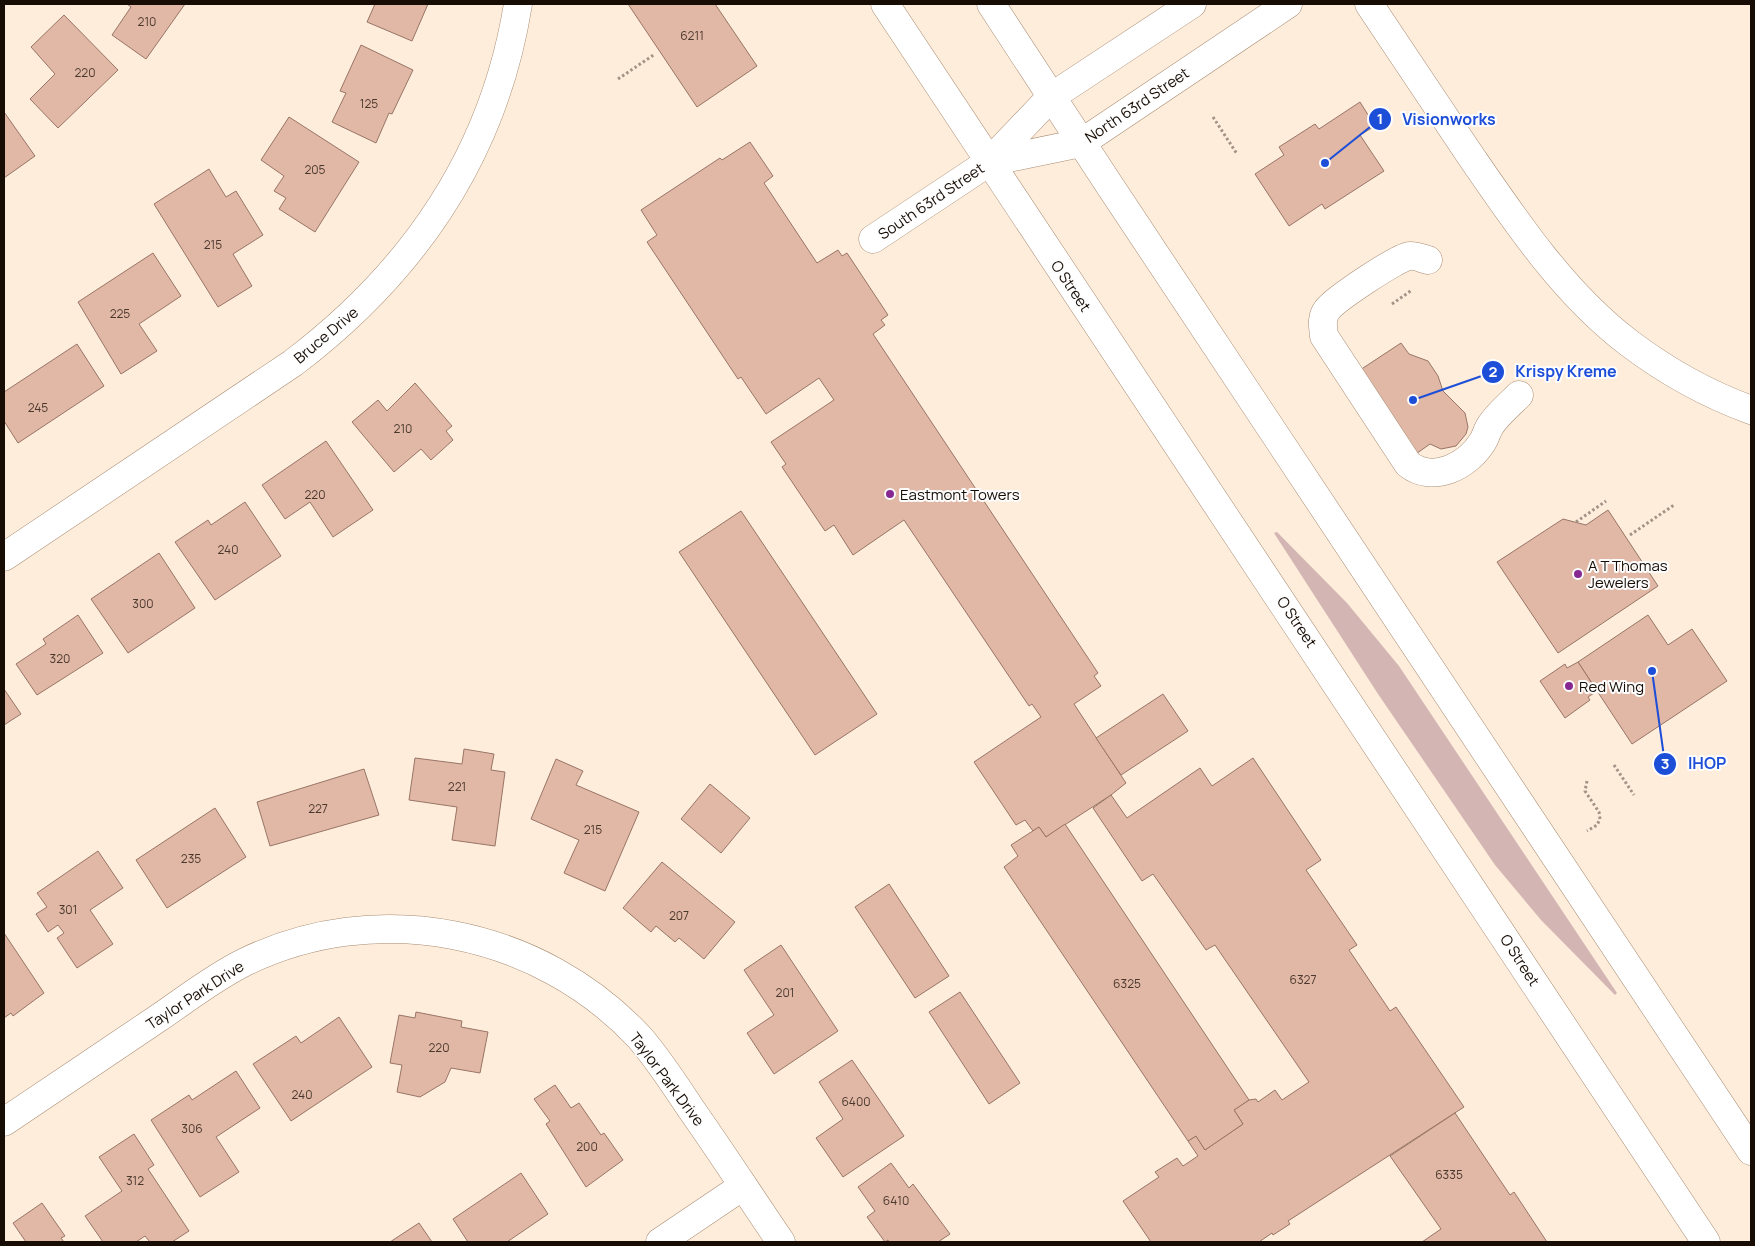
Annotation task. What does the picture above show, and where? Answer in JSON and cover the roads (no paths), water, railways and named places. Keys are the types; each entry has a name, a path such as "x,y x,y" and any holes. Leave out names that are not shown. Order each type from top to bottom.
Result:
{"main road":[{"name":"Bruce Drive","path":"4,557 293,363 322,341 374,294 419,239 469,159 493,104 509,47 518,4"},
{"name":"O Street","path":"885,4 988,162 1287,607 1706,1242"},
{"path":"991,4 1081,143 1751,1151"},
{"path":"988,162 1051,96 1192,4"},
{"name":"North 63rd Street","path":"988,162 1081,143 1288,4"},
{"path":"1369,4 1508,210 1551,265 1588,307 1628,342 1663,366 1702,390 1751,410"},
{"name":"South 63rd Street","path":"873,239 988,162"},
{"path":"1428,260 1410,256 1394,263 1341,298 1328,309 1322,320 1324,336 1408,464 1425,473 1441,473 1454,467 1469,457 1483,441 1489,427 1519,395"},
{"name":"Taylor Park Drive","path":"4,1122 243,963 290,945 336,933 385,929 432,931 479,940 524,955 568,977 624,1022 651,1052 781,1242"},
{"path":"660,1242 743,1186"}],"place":[{"name":"Visionworks","path":"1325,163"},
{"name":"Krispy Kreme","path":"1413,400"},
{"name":"Eastmont Towers","path":"890,494"},
{"name":"A T Thomas Jewelers","path":"1578,574"},
{"name":"IHOP","path":"1652,671"},
{"name":"Red Wing","path":"1569,686"}]}
